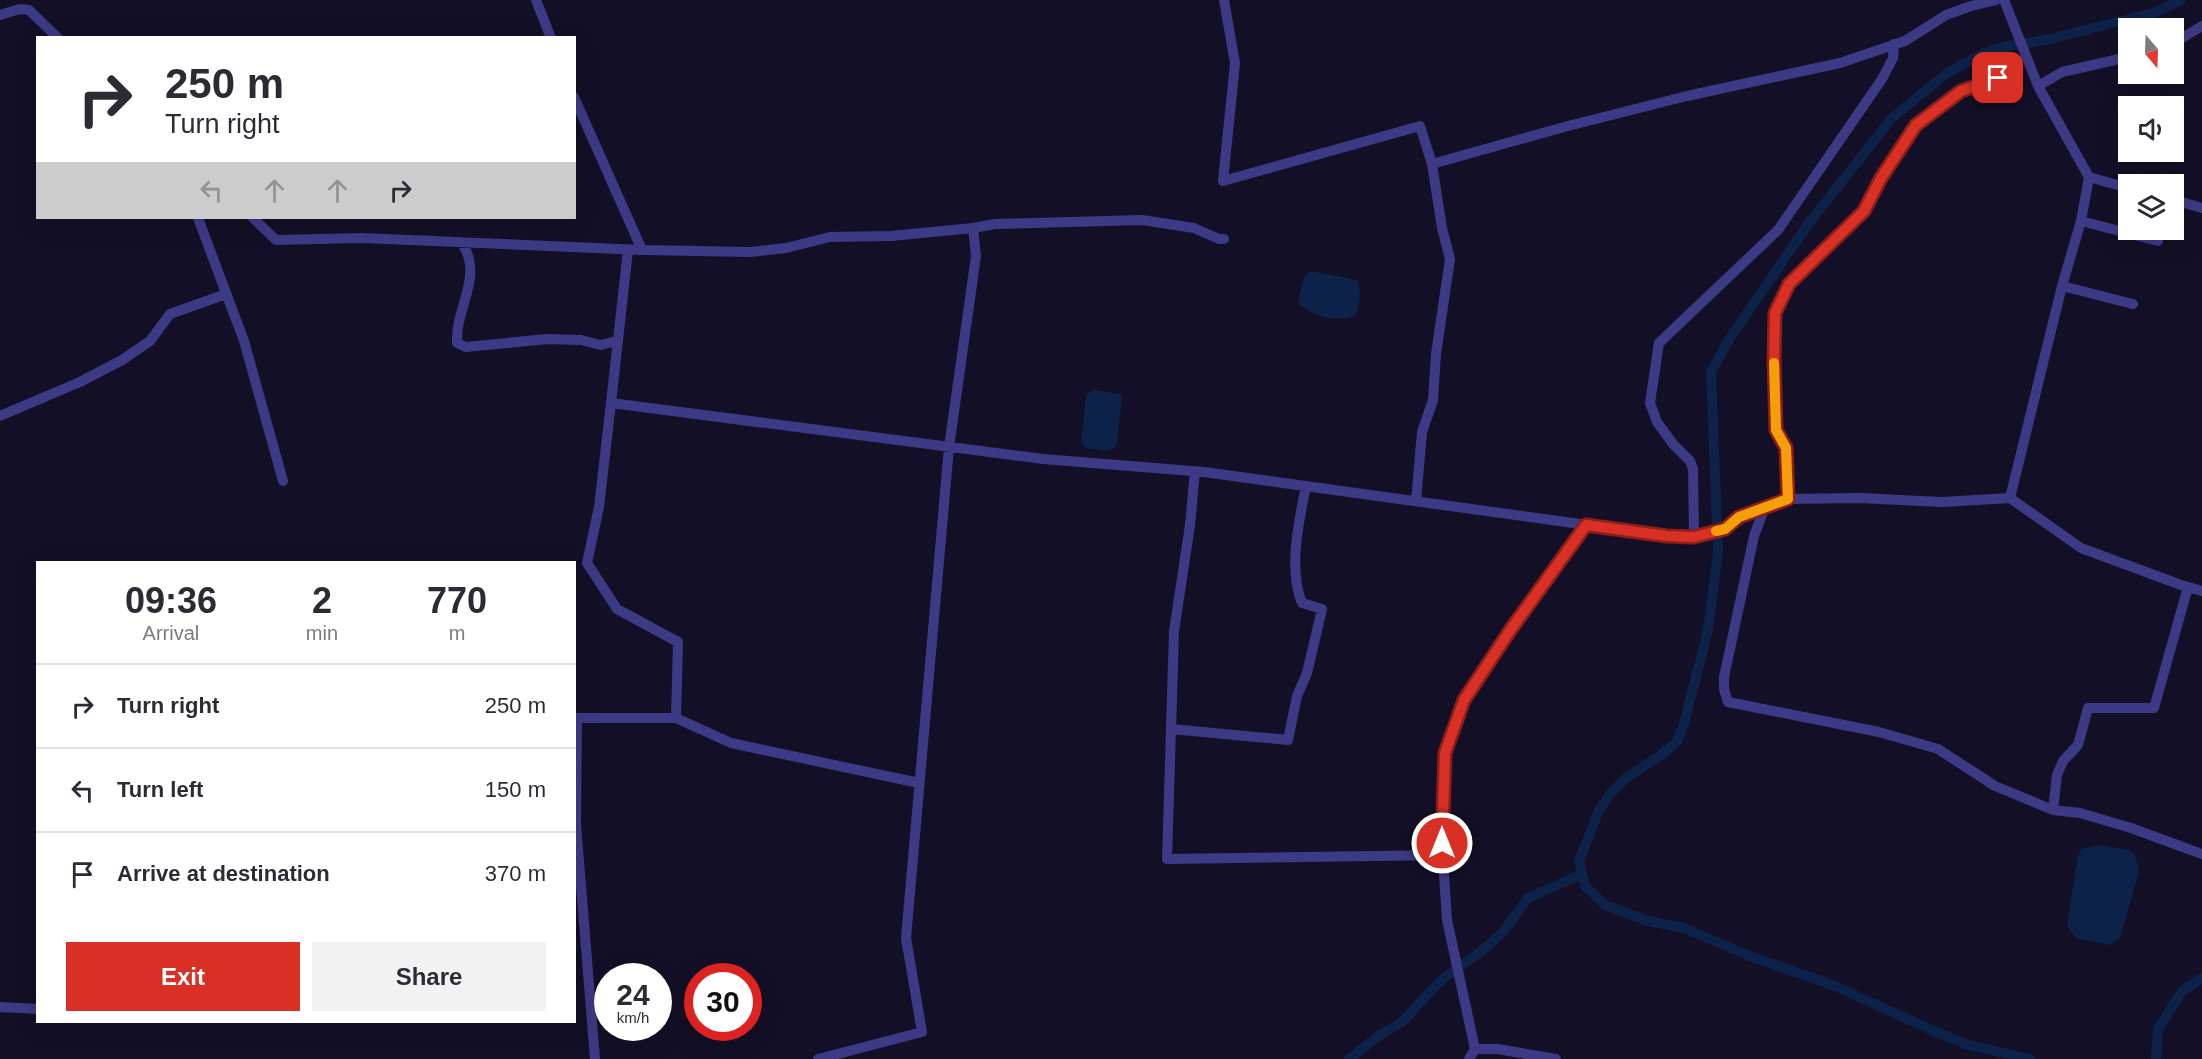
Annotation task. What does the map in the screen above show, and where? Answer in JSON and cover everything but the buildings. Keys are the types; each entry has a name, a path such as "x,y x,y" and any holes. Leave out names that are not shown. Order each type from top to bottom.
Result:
{"street":[{"path":"536,0 550,36"},
{"path":"1224,0 1235,63 1223,181 1420,126 1432,164 1442,228 1450,259 1436,354 1433,400 1422,432 1416,501"},
{"path":"1432,164 1676,99 1840,63 1905,41 1946,15 1971,6 2002,0 2037,82 2089,177 2081,221 2062,286 2010,498"},
{"path":"0,15 20,9 29,10 56,36"},
{"path":"2184,37 2202,26"},
{"path":"1694,537 1693,469 1690,461 1673,444 1657,422 1650,403 1659,343 1778,230 1882,79 1893,58 1894,44"},
{"path":"2037,82 2062,72 2118,59"},
{"path":"1788,499 1786,448 1776,430 1774,358 1775,313 1789,284 1864,211 1881,178 1916,125 1961,91 1998,78"},
{"path":"576,102 642,250"},
{"path":"2089,177 2118,185"},
{"path":"2184,204 2202,208"},
{"path":"198,219 244,341 283,481"},
{"path":"254,219 276,240 361,238 628,250 750,252 786,248 830,237 891,236 995,224 1142,220 1194,228 1224,239"},
{"path":"2081,221 2158,241"},
{"path":"818,1059 922,1032 906,938 950,447 976,256 973,228"},
{"path":"461,242 468,252 472,275 457,332 457,343 466,347 547,339 581,340 601,345 612,342 617,346"},
{"path":"628,250 599,507 587,563 617,609 678,642 676,718"},
{"path":"2062,286 2133,304"},
{"path":"0,416 80,382 122,360 150,341 170,314 226,294"},
{"path":"610,403 1043,459 1195,471 1667,536 1694,537 1725,529 1739,517 1788,499 1860,498 1942,502 2010,498 2081,548 2202,591"},
{"path":"1195,471 1190,525 1174,631 1167,859 1443,855"},
{"path":"1172,729 1288,740 1297,696 1307,673 1322,609 1302,603 1296,575 1299,521 1306,486"},
{"path":"1765,507 1754,536 1724,677 1728,702 1879,732 1938,749 1995,786 2053,810 2080,813 2131,828 2202,854"},
{"path":"1469,1059 1475,1049 1447,920 1441,830 1445,753 1464,700 1509,632 1586,525"},
{"path":"2053,810 2057,775 2063,761 2078,745 2088,708 2154,708 2188,587"},
{"path":"595,1059 580,936 576,824 576,718 676,718 731,743 919,783"},
{"path":"0,1007 36,1009"},
{"path":"1475,1049 1498,1049 1556,1059"}],"water":[{"path":"1310,271 1357,280 1360,298 1355,316 1340,319 1325,317 1310,312 1298,303 1304,278"},
{"path":"1093,390 1120,394 1122,397 1116,448 1106,451 1086,448 1081,443 1086,395"},
{"path":"2098,845 2125,849 2134,854 2139,866 2120,938 2110,945 2076,938 2067,926 2078,854 2082,849"}],"waterway":[{"path":"2030,1059 1969,1045 1835,986 1750,956 1684,928 1648,921 1605,905 1585,886 1579,861 1599,811 1609,795 1626,778 1676,743 1684,724 1708,630 1718,552 1711,372 1730,338 1809,223 1892,118 1947,73 1984,53 2156,12 2181,0"},
{"path":"1349,1059 1380,1035 1402,1022 1439,982 1488,946 1503,932 1528,898 1582,874"},
{"path":"2156,1059 2158,1029 2182,991 2202,978"}],"slow traffic":[{"path":"1716,531 1725,529 1739,517 1788,499 1786,448 1776,430 1774,363"}],"route":[{"path":"1442,843 1445,753 1464,700 1509,632 1586,525 1667,536 1694,537 1725,529 1739,517 1788,499 1786,448 1776,430 1774,358 1775,313 1789,284 1864,211 1881,178 1916,125 1961,91 1998,78"}]}
